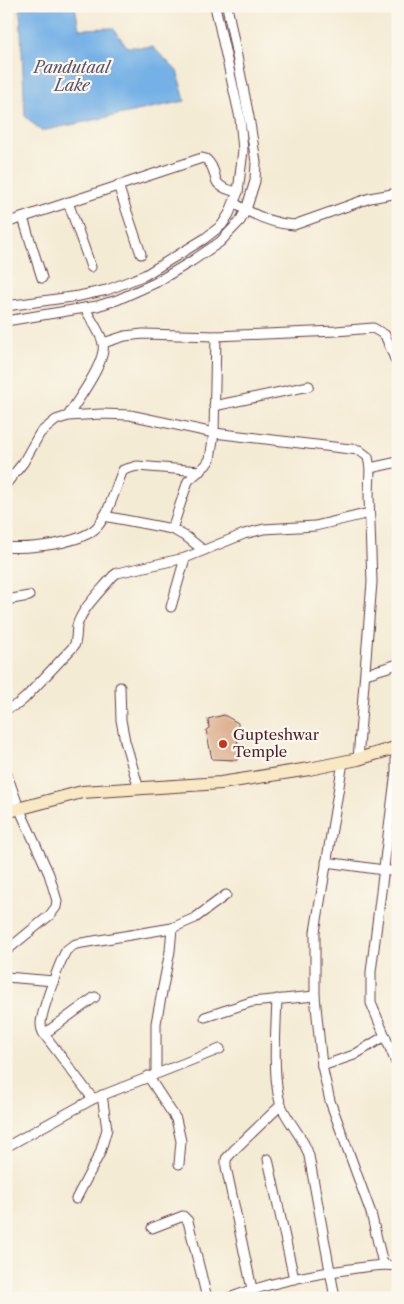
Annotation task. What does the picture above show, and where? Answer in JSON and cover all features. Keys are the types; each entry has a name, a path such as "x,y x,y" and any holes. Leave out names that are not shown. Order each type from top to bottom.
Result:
{"street":[{"path":"6,321 85,308 118,300 155,283 192,261 220,242 240,221 246,210 255,181 253,141 215,6"},
{"path":"6,306 107,290 145,275 204,239 222,225 238,192 245,118 227,10"},
{"path":"6,224 202,158 206,158 209,161 218,184 225,189 238,192"},
{"path":"118,185 141,254"},
{"path":"234,203 266,220 294,225 370,198 398,193"},
{"path":"68,202 91,267"},
{"path":"23,218 42,278"},
{"path":"68,416 96,369 102,355 102,343 85,308"},
{"path":"102,343 126,336 143,334 216,336 373,328 385,335 398,366"},
{"path":"172,529 188,481 210,459 214,433 216,336"},
{"path":"214,406 310,386"},
{"path":"6,484 23,463 40,433 56,420 68,416 130,415 214,433 359,450 368,457 370,468 369,514 372,582 358,759"},
{"path":"370,468 398,462"},
{"path":"6,547 27,547 75,539 90,532 97,527 104,516 123,470 137,466 200,471"},
{"path":"6,709 18,704 25,698 74,646 77,626 82,615 112,576 124,570 185,558 244,534 264,529 315,526 369,514"},
{"path":"104,516 172,529 188,538 203,550"},
{"path":"171,607 185,558"},
{"path":"6,600 29,596"},
{"path":"366,674 398,664"},
{"path":"120,687 121,720 139,789"},
{"path":"6,812 82,792 221,783 358,759 397,747 396,772 371,972 371,1003 398,1067"},
{"path":"343,762 315,932 315,996 322,1066 330,1101 371,1213 383,1264"},
{"path":"6,772 19,808 49,874 57,901 56,907 50,915 6,952"},
{"path":"326,862 398,872"},
{"path":"76,1199 100,1153 107,1129 98,1097 44,1034 41,1024 54,981 66,951 70,946 172,928 195,918 226,895"},
{"path":"172,928 170,951 156,1022 152,1075 176,1119 181,1141 178,1164"},
{"path":"6,977 54,981"},
{"path":"205,1017 251,1002 315,996"},
{"path":"44,1034 95,998"},
{"path":"277,999 276,1078 281,1105 291,1125 307,1147 332,1272 335,1298"},
{"path":"322,1066 354,1054 384,1036"},
{"path":"6,1147 98,1097 220,1049"},
{"path":"252,1289 226,1167 226,1159 281,1105"},
{"path":"268,1159 294,1279"},
{"path":"152,1228 183,1216 186,1218 207,1298"},
{"path":"229,1298 252,1289 294,1279 383,1264 398,1266"}],"water":[{"name":"Pandutaal Lake","path":"33,6 75,6 79,29 113,28 127,47 153,47 177,71 185,101 41,131 25,116 20,9"}],"building":[{"name":"Gupteshwar Temple","path":"224,715 238,723 237,760 212,759 206,730 209,728 208,719"}],"place":[{"name":"Gupteshwar Temple","path":"223,744"}]}
